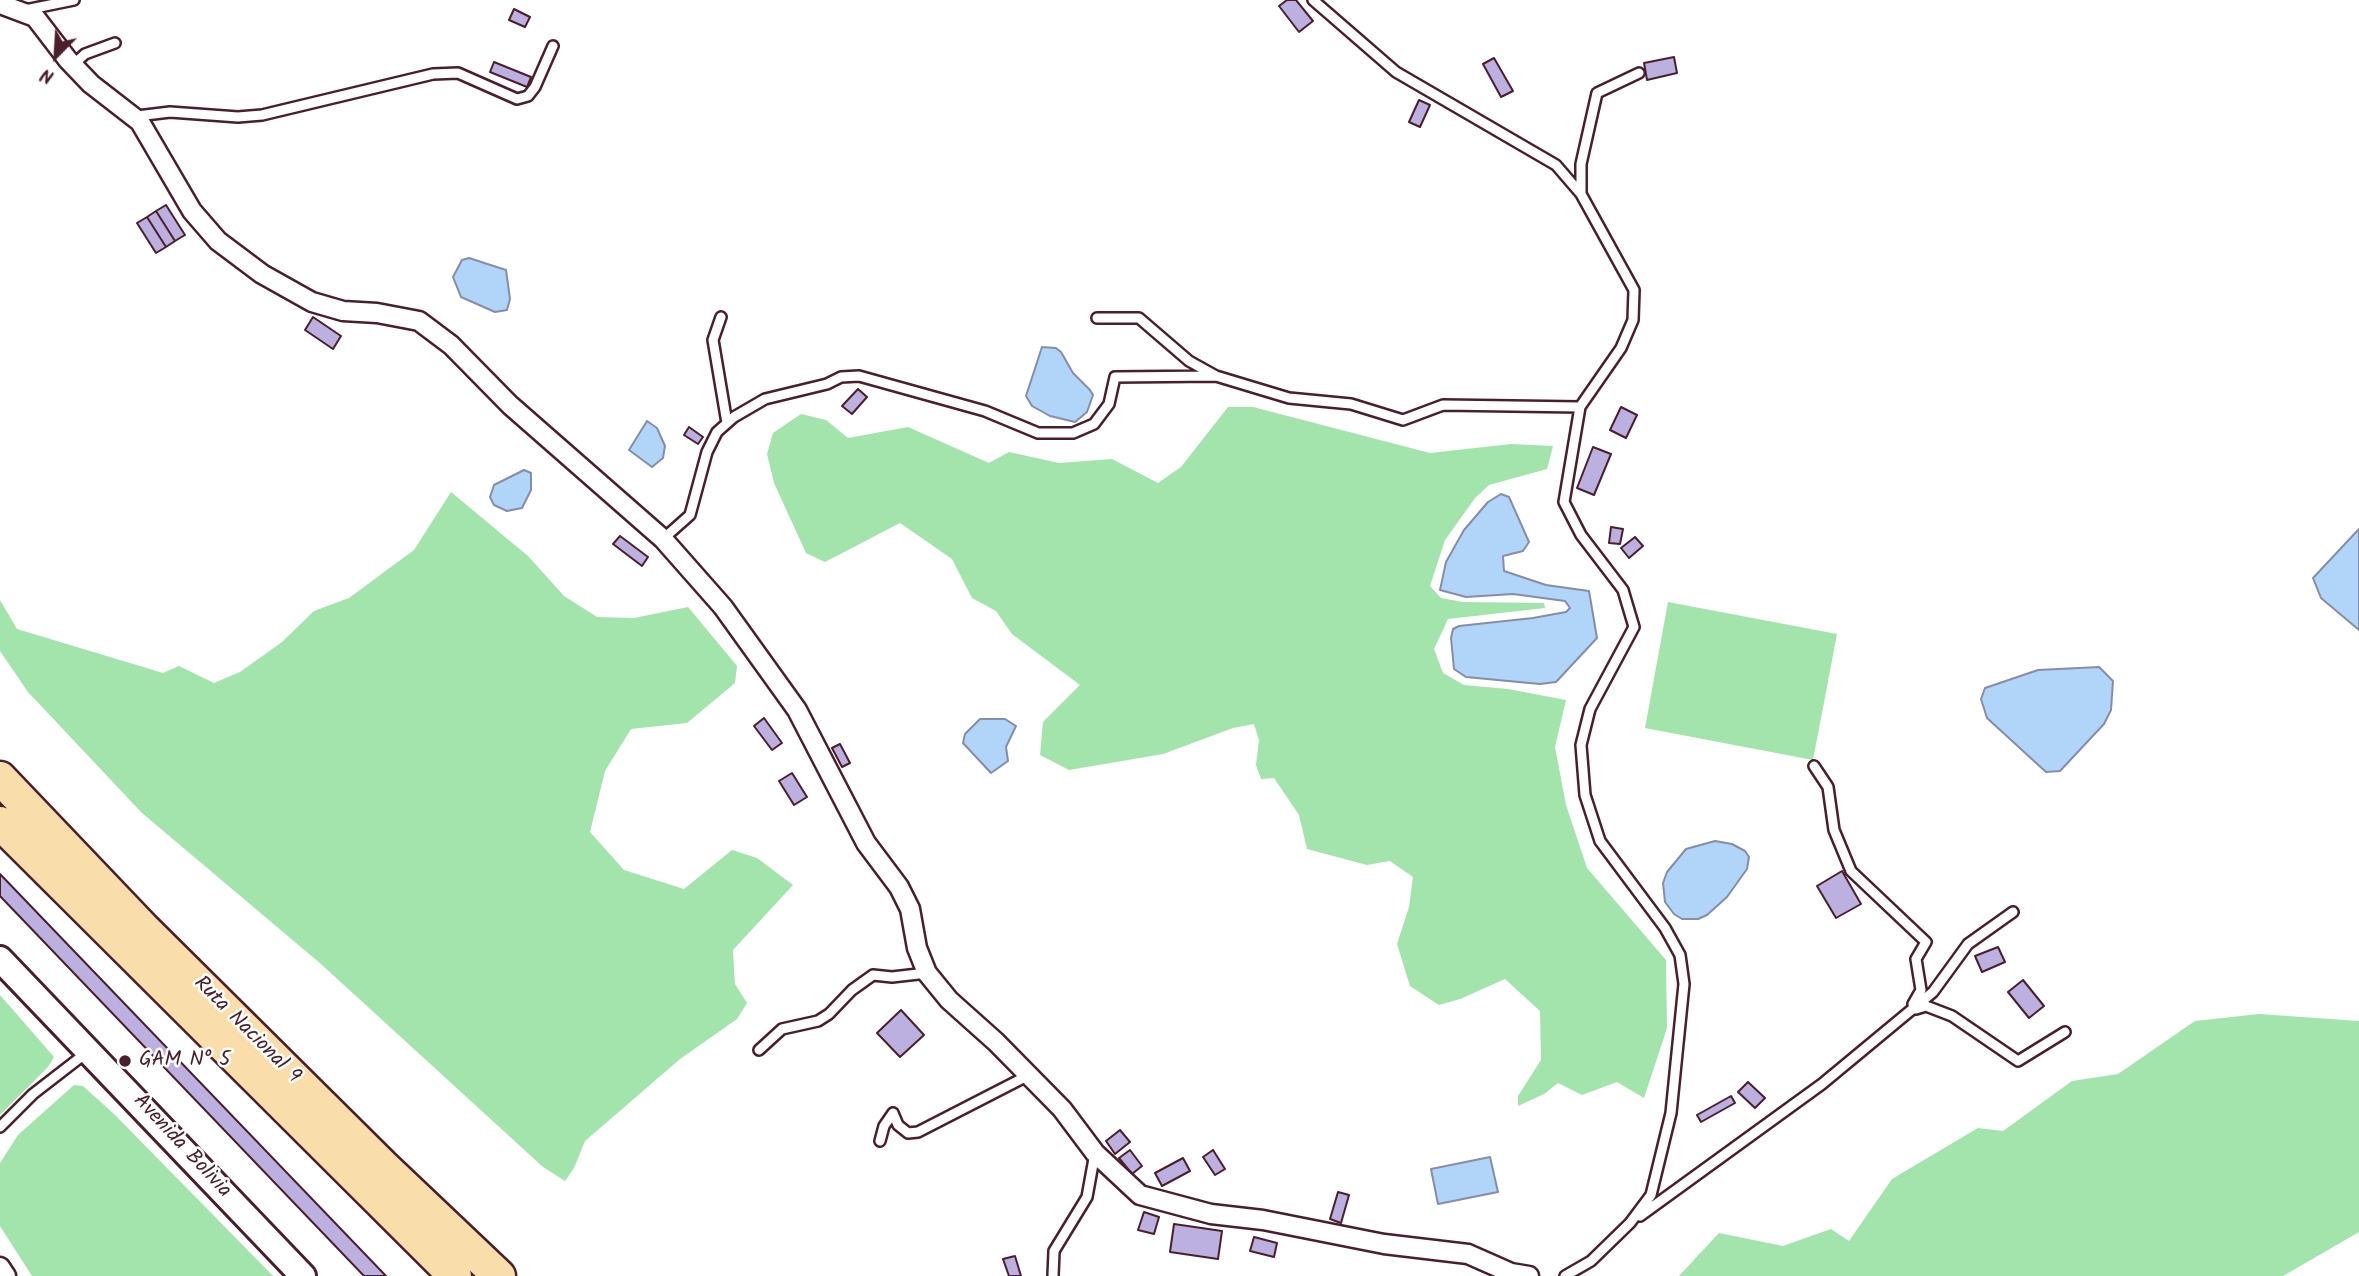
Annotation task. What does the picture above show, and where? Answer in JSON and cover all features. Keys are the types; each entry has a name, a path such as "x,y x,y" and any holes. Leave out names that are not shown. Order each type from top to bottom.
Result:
{"highway":[{"name":"Ruta Nacional 9","path":"0,778 144,929 383,1166 499,1276"},
{"name":"Ruta Nacional 9","path":"0,823 101,927 455,1276"}],"street":[{"path":"0,4 35,17 73,65 134,116 155,143 192,211 227,249 262,274 312,302 343,311 377,313 419,321 451,345 510,405 663,539 723,607 797,709 866,843 899,887 910,909 917,948 926,973 949,1000 1062,1109 1095,1153 1140,1195 1163,1203 1384,1244 1468,1254 1510,1275 1529,1276"},
{"name":"Avenida Bolivia","path":"0,958 303,1276"},
{"path":"0,1267 6,1276"}],"lane":[{"path":"18,12 75,0"},
{"path":"1313,0 1396,72 1556,165 1581,194 1634,290 1633,320 1621,348 1580,407 1564,502 1581,535 1623,590 1633,627 1590,709 1581,744 1585,795 1600,841 1665,928 1680,955 1684,984 1671,1113 1661,1164 1651,1195 1630,1223"},
{"path":"73,65 85,54 115,43"},
{"path":"134,116 170,112 238,117 262,115 433,74 458,73 517,99 528,96 535,87 553,46"},
{"path":"1581,194 1581,164 1597,93 1639,73"},
{"path":"721,317 713,340 727,423"},
{"path":"1097,318 1139,318 1189,361 1216,376 1289,398 1351,404 1403,421 1443,405 1580,407"},
{"path":"663,539 690,515 707,452 717,432 765,399 827,384 841,377 859,376 985,411 1038,433 1073,433 1094,424 1109,404 1115,377 1216,376"},
{"path":"1814,766 1828,787 1834,830 1851,871 1926,942 1916,959 1921,990 1909,1012"},
{"path":"1565,1276 1591,1261 1630,1223 1822,1084 1933,992 1968,944 2013,912"},
{"path":"759,1050 782,1029 818,1021 829,1014 873,975 892,977 926,973"},
{"path":"1909,1012 1926,1006 1952,1016 2018,1061 2064,1032"},
{"path":"0,1127 33,1094 89,1051"},
{"path":"880,1141 884,1126 894,1113 898,1125 908,1133 918,1132 1029,1076"},
{"path":"1053,1276 1054,1251 1087,1197 1095,1153"}],"green space":[{"path":"1228,407 1253,407 1430,453 1511,444 1553,446 1547,469 1489,485 1475,498 1445,540 1430,586 1441,598 1463,602 1544,603 1545,608 1448,619 1434,649 1443,673 1464,685 1508,689 1566,700 1555,747 1566,805 1587,868 1666,960 1667,1028 1644,1098 1617,1082 1582,1095 1558,1083 1544,1094 1518,1106 1518,1096 1541,1060 1540,1011 1505,979 1460,999 1439,1005 1410,986 1397,944 1409,907 1413,877 1390,861 1367,865 1307,849 1299,815 1274,778 1261,779 1256,765 1259,740 1254,724 1233,728 1163,754 1069,770 1040,755 1043,722 1080,685 1012,634 996,611 972,598 952,559 900,523 825,562 806,553 774,483 767,454 773,433 801,414 826,420 848,438 908,427 989,463 1009,452 1059,463 1112,459 1158,483 1181,467"},
{"path":"451,492 528,556 564,596 597,617 634,618 688,607 737,666 735,683 687,723 631,729 605,771 590,832 624,870 684,889 732,850 757,858 793,885 733,950 735,984 747,1003 737,1019 680,1059 585,1141 574,1168 565,1181 543,1167 321,964 142,813 28,692 0,651 0,600 17,629 163,673 179,666 214,683 240,672 282,642 314,611 349,598 414,550"},
{"path":"1668,602 1837,634 1813,760 1645,728"},
{"path":"0,995 54,1057 48,1067 0,1115"},
{"path":"2259,1014 2359,1021 2359,1232 2283,1276 1679,1276 1719,1233 1783,1246 1831,1229 1849,1241 1892,1179 1978,1128 2003,1131 2072,1081 2118,1074 2195,1021"},
{"path":"74,1085 83,1086 114,1114 273,1276 32,1276 0,1226 0,1163 18,1135"}],"water":[{"path":"469,258 506,270 510,299 507,310 495,312 461,297 453,277 462,260"},
{"path":"1042,347 1056,348 1061,352 1073,373 1093,395 1087,412 1075,422 1050,416 1032,406 1026,396"},
{"path":"647,421 657,428 665,446 663,458 652,467 629,450"},
{"path":"524,470 531,473 531,490 522,508 507,511 494,505 490,497 494,485"},
{"path":"1501,494 1509,497 1529,542 1523,551 1503,556 1504,571 1546,585 1589,591 1597,638 1556,682 1540,684 1466,677 1454,669 1451,638 1453,629 1459,626 1533,618 1566,612 1570,608 1565,601 1513,594 1466,597 1440,590 1446,562 1464,530 1488,502"},
{"path":"2359,529 2359,630 2321,598 2313,578"},
{"path":"2099,667 2113,681 2111,710 2104,724 2060,771 2046,772 1987,718 1981,699 1985,688 2038,670"},
{"path":"980,719 1005,719 1016,726 1006,747 1008,761 991,773 963,743 965,734"},
{"path":"1715,841 1732,844 1745,851 1749,857 1747,869 1727,897 1707,915 1698,919 1682,919 1674,914 1665,902 1663,883 1667,872 1686,849"},
{"path":"1490,1157 1498,1192 1438,1204 1431,1169"}],"building":[{"path":"1287,0 1296,0 1313,21 1299,32 1279,6"},
{"path":"514,9 530,17 525,27 509,20"},
{"path":"1674,57 1677,73 1647,80 1644,63"},
{"path":"1494,58 1513,91 1501,97 1483,64"},
{"path":"494,62 531,77 527,87 490,72"},
{"path":"1419,100 1430,105 1420,127 1409,122"},
{"path":"166,205 185,235 175,241 156,211"},
{"path":"156,211 175,241 166,247 147,217"},
{"path":"147,217 166,247 156,253 137,223"},
{"path":"313,317 341,336 333,349 305,330"},
{"path":"858,389 867,397 852,414 842,406"},
{"path":"1621,407 1637,415 1626,438 1610,430"},
{"path":"689,427 703,437 698,444 684,435"},
{"path":"1593,447 1611,454 1594,495 1577,488"},
{"path":"1611,527 1623,529 1620,544 1609,543"},
{"path":"620,536 648,557 642,566 613,544"},
{"path":"1635,537 1643,546 1629,558 1621,548"},
{"path":"764,718 782,743 772,750 754,726"},
{"path":"840,744 850,763 842,767 832,748"},
{"path":"792,773 807,797 794,805 779,781"},
{"path":"1842,871 1861,904 1836,918 1817,886"},
{"path":"0,874 386,1276 364,1276 0,896"},
{"path":"1998,947 2005,962 1982,972 1975,956"},
{"path":"2023,980 2044,1006 2029,1018 2008,992"},
{"path":"901,1010 924,1035 900,1057 877,1033"},
{"path":"1748,1082 1765,1098 1755,1108 1738,1092"},
{"path":"1731,1096 1735,1103 1701,1122 1697,1115"},
{"path":"1120,1130 1130,1142 1115,1154 1106,1141"},
{"path":"1130,1150 1142,1166 1132,1174 1119,1158"},
{"path":"1213,1150 1225,1169 1215,1175 1203,1157"},
{"path":"1183,1158 1190,1171 1162,1186 1155,1173"},
{"path":"1338,1192 1349,1195 1341,1223 1330,1219"},
{"path":"1144,1212 1159,1217 1154,1234 1138,1230"},
{"path":"1174,1224 1222,1231 1218,1259 1170,1252"},
{"path":"1254,1237 1277,1243 1274,1257 1250,1251"},
{"path":"1015,1256 1021,1276 1009,1276 1003,1259"}],"place":[{"name":"GAM N° 5","path":"125,1061"}]}
